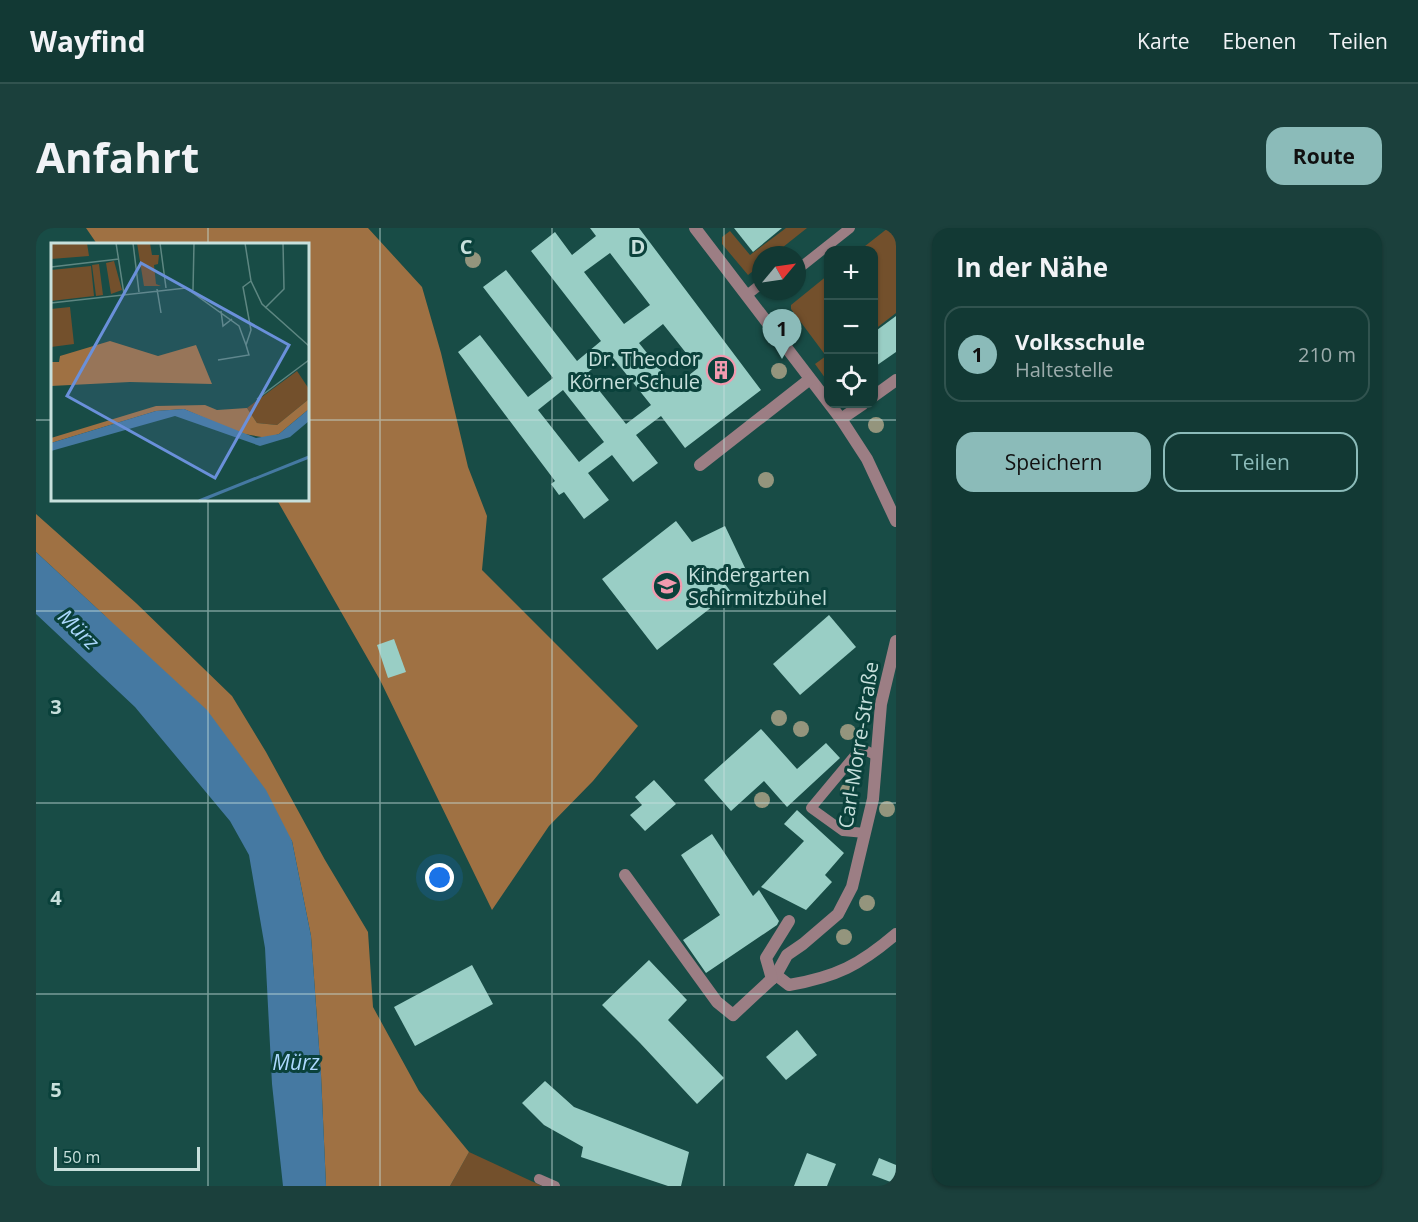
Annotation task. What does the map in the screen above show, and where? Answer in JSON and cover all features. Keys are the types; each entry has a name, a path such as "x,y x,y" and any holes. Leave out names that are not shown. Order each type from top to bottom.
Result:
{"street":[{"path":"697,229 841,419 867,459 896,521"},
{"path":"700,465 810,379"},
{"path":"878,393 896,380"},
{"path":"841,419 857,408"},
{"name":"Carl-Morre-Straße","path":"624,875 717,1002 733,1015 774,977 787,955 838,914 852,887 873,799 881,704 896,641"},
{"path":"789,921 766,958 774,977 789,984 820,980 864,960 896,933"}],"lane":[{"path":"806,263 850,228"},
{"path":"747,295 752,291"},
{"path":"864,838 843,831 811,808 861,748 877,756"},
{"path":"539,1179 555,1186"}],"shaded area":[{"path":"86,228 368,228 422,287 441,353 468,467 487,516 482,570 638,726 593,781 549,826 492,910 380,680 278,501 309,501 309,243 96,243"},
{"path":"786,228 807,228 784,246 762,246"},
{"path":"888,228 896,228 896,313 878,327 878,246 865,246"},
{"path":"730,231 750,255 752,254 752,272 748,275 722,244 722,237"},
{"path":"824,278 824,353 791,309 791,305 797,300 806,300 806,293"},
{"path":"824,357 824,376 815,364"},
{"path":"36,514 136,603 232,696 368,932 373,1007 419,1091 469,1152 450,1186 326,1186 311,936 292,841 104,615 36,552"},
{"path":"469,1152 542,1186 450,1186"}],"water":[{"name":"Mürz","path":"36,552 207,710 266,790 292,841 311,936 326,1186 283,1186 272,1084 265,948 249,855 230,821 135,707 36,614"}],"building":[{"name":"Dr. Theodor Körner Schule","path":"590,228 639,228 761,390 685,448 661,416 636,435 658,463 633,482 612,455 588,473 609,500 584,519 564,492 559,495 551,484 555,481 458,352 480,335 528,397 553,378 483,287 506,270 577,361 601,341 531,251 555,232 572,255 596,236","holes":["610,253 650,305 624,324 584,272","663,324 698,368 674,387 639,343","610,354 651,405 626,424 586,374","563,390 604,442 579,462 538,410"]},
{"path":"734,228 782,228 760,246 752,246 752,251"},
{"path":"896,316 896,352 878,365 878,354 878,329"},
{"name":"Kindergarten Schirmitzbühel","path":"676,521 692,542 725,526 746,570 723,581 731,592 657,650 602,579"},
{"path":"829,615 856,647 800,695 773,664"},
{"path":"394,639 406,672 388,678 377,645"},
{"path":"761,729 797,769 826,743 840,758 787,807 764,781 731,811 704,780"},
{"path":"654,780 676,804 645,831 630,815 642,805 635,797"},
{"path":"797,810 844,853 825,875 832,882 806,910 761,887 804,841 784,824"},
{"path":"712,834 753,896 759,890 779,921 777,925 706,973 683,940 720,915 681,855"},
{"path":"649,960 687,1000 668,1020 724,1078 697,1104 602,1005"},
{"path":"472,965 493,1004 415,1046 394,1007"},
{"path":"797,1030 817,1055 786,1080 766,1057"},
{"path":"545,1081 574,1107 689,1152 681,1186 668,1186 581,1157 583,1147 544,1125 522,1103"},
{"path":"807,1153 836,1164 827,1186 794,1186"},
{"path":"879,1158 896,1165 896,1184 872,1175"}],"place":[{"name":"Volksschule","path":"782,359"},
{"name":"Dr. Theodor Körner Schule","path":"721,370"},
{"name":"Kindergarten Schirmitzbühel","path":"667,586"}]}
